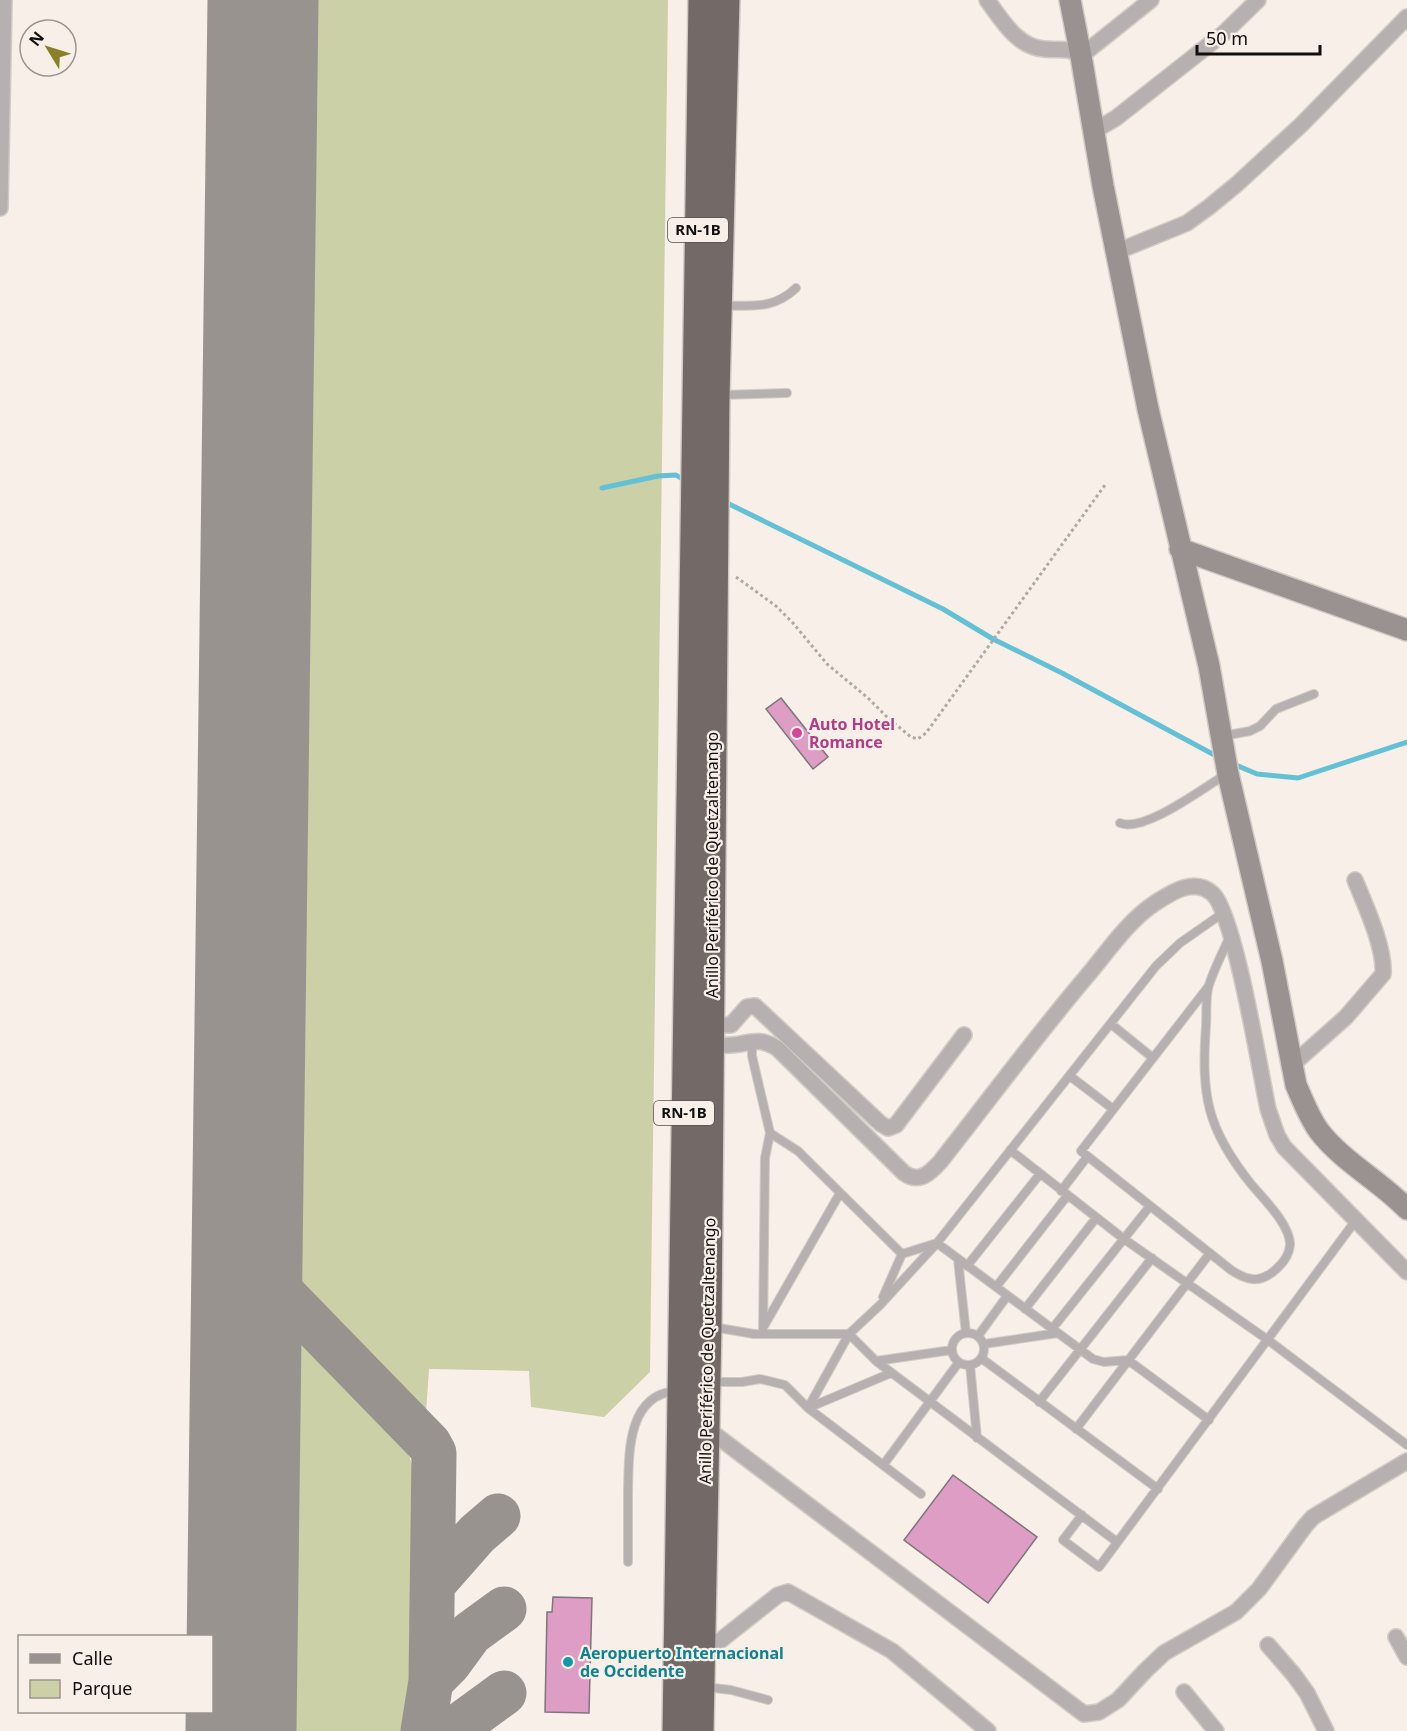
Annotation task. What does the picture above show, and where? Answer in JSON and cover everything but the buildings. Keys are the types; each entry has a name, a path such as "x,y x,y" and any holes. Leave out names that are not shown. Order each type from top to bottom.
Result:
{"highway":[{"name":"Anillo Periférico de Quetzaltenango","path":"676,1731 702,0"},
{"name":"Anillo Periférico de Quetzaltenango","path":"700,1731 708,1326 716,396 726,0"}],"street":[{"path":"0,208 4,0"},
{"path":"987,0 1005,24 1021,40 1038,49 1069,49 1081,56"},
{"path":"1070,0 1116,252 1148,409 1209,666 1228,774 1272,961 1292,1065 1304,1104 1320,1132 1342,1155 1407,1209"},
{"path":"1081,56 1151,0"},
{"path":"1094,131 1116,118 1224,33 1258,0"},
{"path":"1116,252 1187,222 1209,207 1300,125 1407,17"},
{"path":"1180,549 1407,630"},
{"path":"1292,1065 1346,1017 1383,975 1374,929 1355,880"},
{"path":"711,1035 741,1044 752,1040 768,1043 786,1055 904,1173 916,1179 924,1177 940,1162 1116,941 1153,904 1175,891 1190,886 1203,888 1212,893 1218,901 1230,934 1268,1109 1277,1135 1294,1158 1407,1272"},
{"path":"711,1035 731,1025 747,1007 755,1006 888,1128 896,1125 964,1035"},
{"path":"705,1427 1084,1714 1099,1712 1118,1700 1164,1653 1236,1612 1259,1588 1313,1517 1407,1461"},
{"path":"702,1650 721,1640 778,1596 788,1592 892,1651 988,1731"},
{"path":"1396,1637 1407,1657"},
{"path":"1268,1645 1307,1693 1326,1731"},
{"path":"1184,1692 1216,1731"}],"lane":[{"path":"718,306 771,304 786,298 796,288"},
{"path":"716,396 787,393"},
{"path":"1222,740 1250,731 1260,726 1276,709 1314,694"},
{"path":"1120,823 1131,825 1157,817 1228,774"},
{"path":"808,1408 849,1334 880,1305 937,1243 1167,953 1223,913"},
{"path":"1208,987 1204,1080 1211,1117 1223,1146 1284,1226 1290,1245 1286,1256 1278,1266 1269,1275 1259,1279 1241,1276 1081,1151 1208,987 1230,934"},
{"path":"1111,1024 1153,1058"},
{"path":"752,1040 752,1056 770,1133 765,1158 763,1330"},
{"path":"1070,1076 1113,1109"},
{"path":"770,1133 798,1151 902,1254"},
{"path":"1010,1150 1124,1239 1268,1340 1407,1445"},
{"path":"996,1287 1088,1157"},
{"path":"968,1266 1040,1174"},
{"path":"763,1330 840,1193"},
{"path":"984,1344 1055,1331 1150,1206"},
{"path":"1025,1309 1096,1218"},
{"path":"1082,1515 1064,1540 1099,1567 1356,1220"},
{"path":"880,1305 902,1254 937,1243"},
{"path":"937,1243 1080,1350 1100,1362 1128,1360 1209,1420"},
{"path":"1076,1429 1210,1253"},
{"path":"1039,1402 1152,1258"},
{"path":"958,1260 966,1332"},
{"path":"978,1336 1007,1296"},
{"path":"708,1326 754,1334 763,1330 849,1334 891,1373 1117,1542"},
{"path":"966,1332 978,1336 984,1344 981,1358 970,1365 959,1362 952,1350 954,1341 966,1332"},
{"path":"876,1361 952,1350"},
{"path":"981,1358 1158,1489"},
{"path":"884,1464 959,1362"},
{"path":"970,1365 977,1438"},
{"path":"808,1408 891,1373"},
{"path":"706,1382 742,1382 760,1379 785,1385 808,1408 921,1494"},
{"path":"628,1562 629,1450 633,1427 644,1407 656,1396 680,1391"},
{"path":"700,1686 731,1690 768,1700"}],"path":[{"path":"715,566 738,578 776,606 827,664 911,737 918,739 926,733 1105,485"}],"green space":[{"path":"290,0 668,0 650,1372 604,1417 531,1407 529,1371 429,1369 426,1413 291,1281 276,1260 272,1221"},
{"path":"292,1339 303,1341 312,1347 394,1429 409,1452 414,1477 410,1731 264,1731 270,1362 278,1348"}],"waterway":[{"path":"602,488 658,476 676,475 687,482"},
{"path":"725,502 943,609 993,639 1062,673 1220,758"},
{"path":"1231,763 1257,774 1298,778 1407,742"}],"taxiway":[{"path":"247,1175 253,1236 263,1264 274,1281 286,1297 429,1444 434,1453 431,1681 423,1731"},
{"path":"246,1371 248,1357 257,1332 263,1322 272,1315 282,1312 295,1314 310,1322"},
{"path":"433,1584 477,1534 498,1516"},
{"path":"431,1681 449,1663 471,1633 504,1609"},
{"path":"452,1731 504,1693"}],"runway":[{"path":"241,1731 263,0"}],"place":[{"name":"Auto Hotel Romance","path":"797,733"},
{"name":"Aeropuerto Internacional de Occidente","path":"568,1662"}]}
